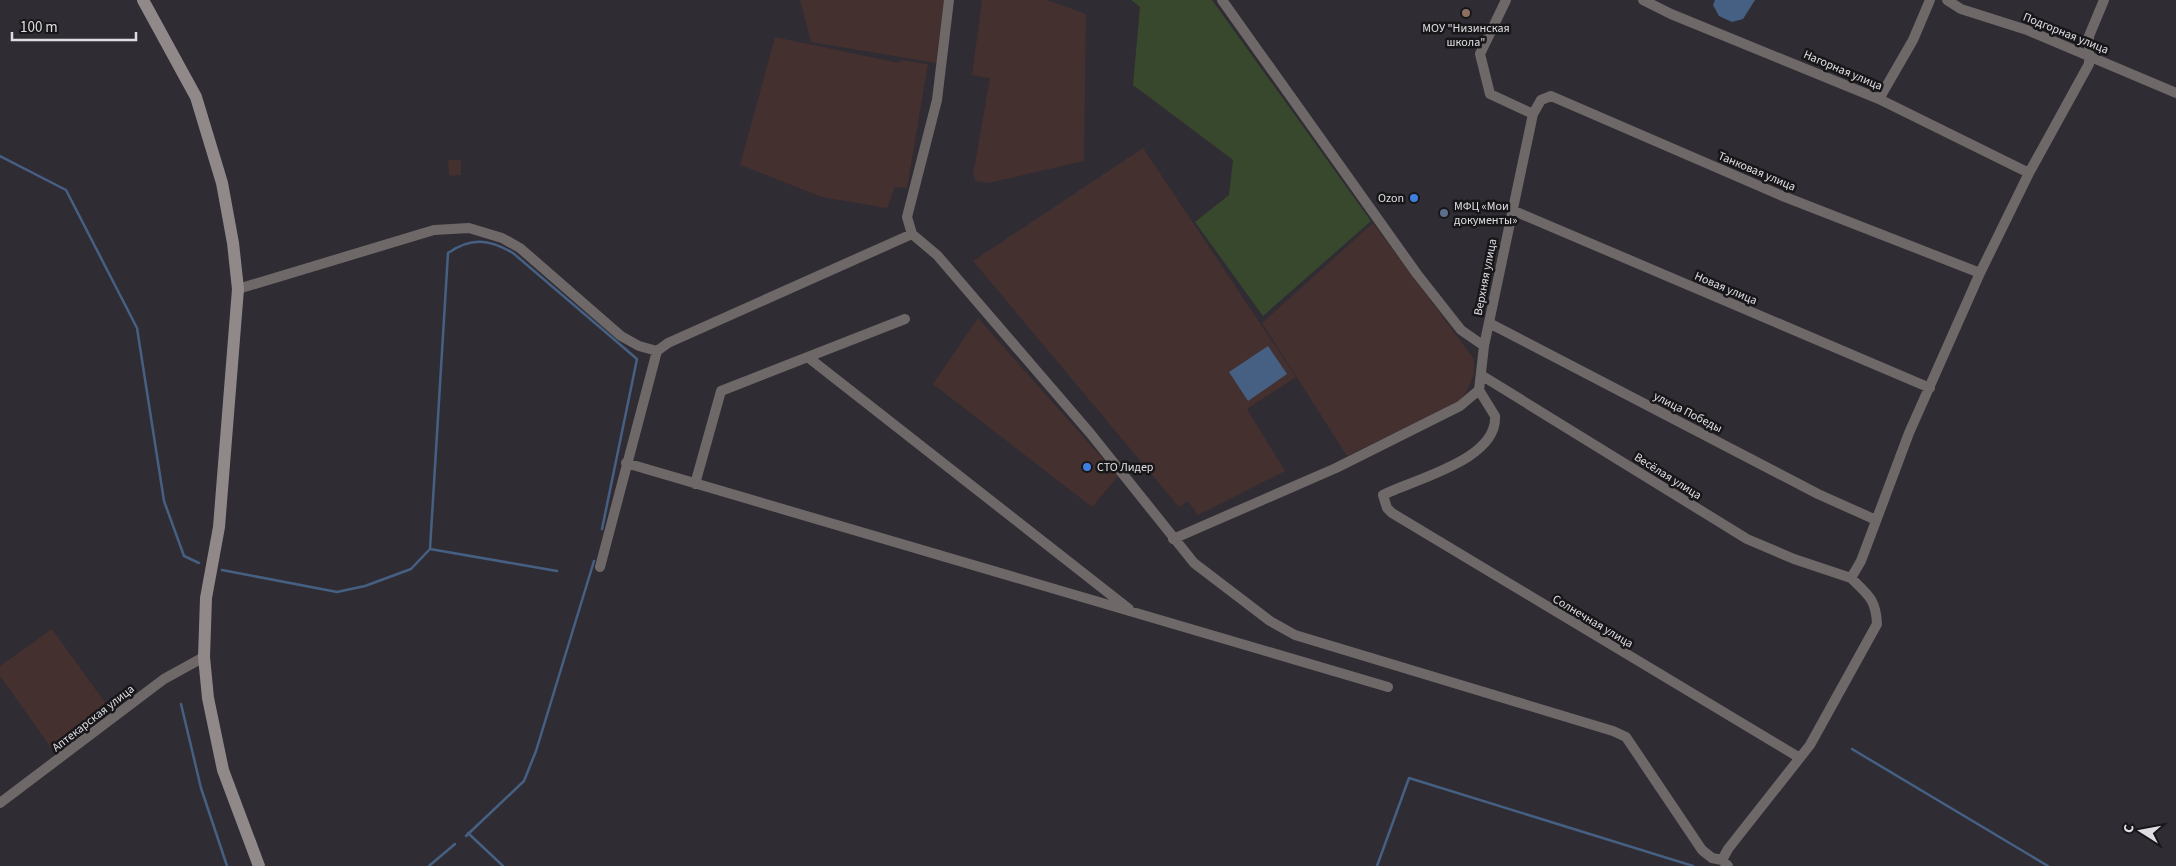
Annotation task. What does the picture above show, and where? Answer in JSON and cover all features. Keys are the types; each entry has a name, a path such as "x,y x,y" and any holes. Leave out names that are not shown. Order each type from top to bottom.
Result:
{"street":[{"path":"143,0 186,74 210,138 227,209 238,289 219,527 206,598 204,657 208,698 223,770 259,866"},
{"path":"949,0 937,100 907,217 912,234 937,255 1149,504 1173,539 1194,563 1270,622 1295,635 1626,737 1702,850 1712,858 1725,863 1728,849 1810,745 1877,624 1876,607 1868,595 1851,578 1861,561 1909,433 1980,274 2029,173 2089,64 2089,36 2104,0"},
{"path":"1222,0 1417,274 1461,330 1484,346"},
{"path":"1506,0 1480,54 1490,94 1533,114"},
{"name":"Нагорная улица","path":"1642,0 1671,14 1879,99 2029,173"},
{"path":"1879,99 1913,40 1930,0"},
{"name":"Подгорная улица","path":"1947,0 1961,9 2027,30 2176,93"},
{"name":"Танковая улица","path":"1533,114 1541,100 1551,96 1780,195 1980,274"},
{"name":"Верхняя улица","path":"1478,390 1484,346 1533,114"},
{"name":"Новая улица","path":"1512,210 1930,388"},
{"path":"238,289 434,230 468,228 502,238 520,248 621,336 639,346 657,351"},
{"path":"600,566 657,351 668,342 912,234"},
{"path":"695,484 721,391 905,319"},
{"name":"улица Победы","path":"1489,323 1818,494 1876,520"},
{"path":"809,358 1134,614"},
{"name":"Весёлая улица","path":"1481,375 1747,539 1794,559 1851,578"},
{"path":"1173,539 1336,468 1460,406 1478,390"},
{"name":"Солнечная улица","path":"1478,390 1495,416 1494,428 1484,443 1458,464 1404,484 1383,495 1387,508 1392,513 1574,624 1800,758"},
{"path":"626,463 1134,614 1388,687"},
{"name":"Аптекарская улица","path":"0,803 164,679 204,657"}],"shaded area":[{"path":"800,0 944,0 936,63 811,42"},
{"path":"982,0 1047,0 1086,14 1084,161 988,183 976,181 973,175 990,78 972,75"},
{"path":"775,37 899,63 900,60 928,64 907,188 895,187 887,208 822,197 740,165"},
{"path":"1143,148 1296,377 1247,409 1285,471 1198,515 1188,501 1179,507 973,261"},
{"path":"448,160 461,160 461,175 449,176"},
{"path":"1373,223 1474,359 1474,374 1466,393 1458,403 1347,456 1262,323"},
{"path":"978,318 1118,476 1092,507 933,384"},
{"path":"52,629 109,708 52,749 0,676 0,666"}],"green space":[{"path":"1131,0 1212,0 1371,221 1263,316 1195,222 1229,195 1233,160 1133,85 1140,7"}],"water":[{"path":"1715,0 1755,0 1743,19 1732,22 1719,16 1713,5"},
{"path":"1268,346 1287,374 1248,401 1229,372"}],"waterway":[{"path":"0,156 66,190 137,328 164,501 184,556 199,563"},
{"path":"222,570 337,592 365,586 411,569 430,549 448,253 464,244 472,242 496,245 513,253 637,359 602,529"},
{"path":"430,549 557,571"},
{"path":"466,836 524,781 536,751 594,561"},
{"path":"181,704 201,788 227,866"},
{"path":"1852,749 2048,866"},
{"path":"1377,866 1409,778 1693,866"},
{"path":"468,833 503,866"},
{"path":"429,866 455,844"}],"place":[{"name":"МОУ \"Низинская школа\"","path":"1466,13"},
{"name":"Ozon","path":"1414,198"},
{"name":"МФЦ «Мои документы»","path":"1444,213"},
{"name":"СТО Лидер","path":"1087,467"}]}
